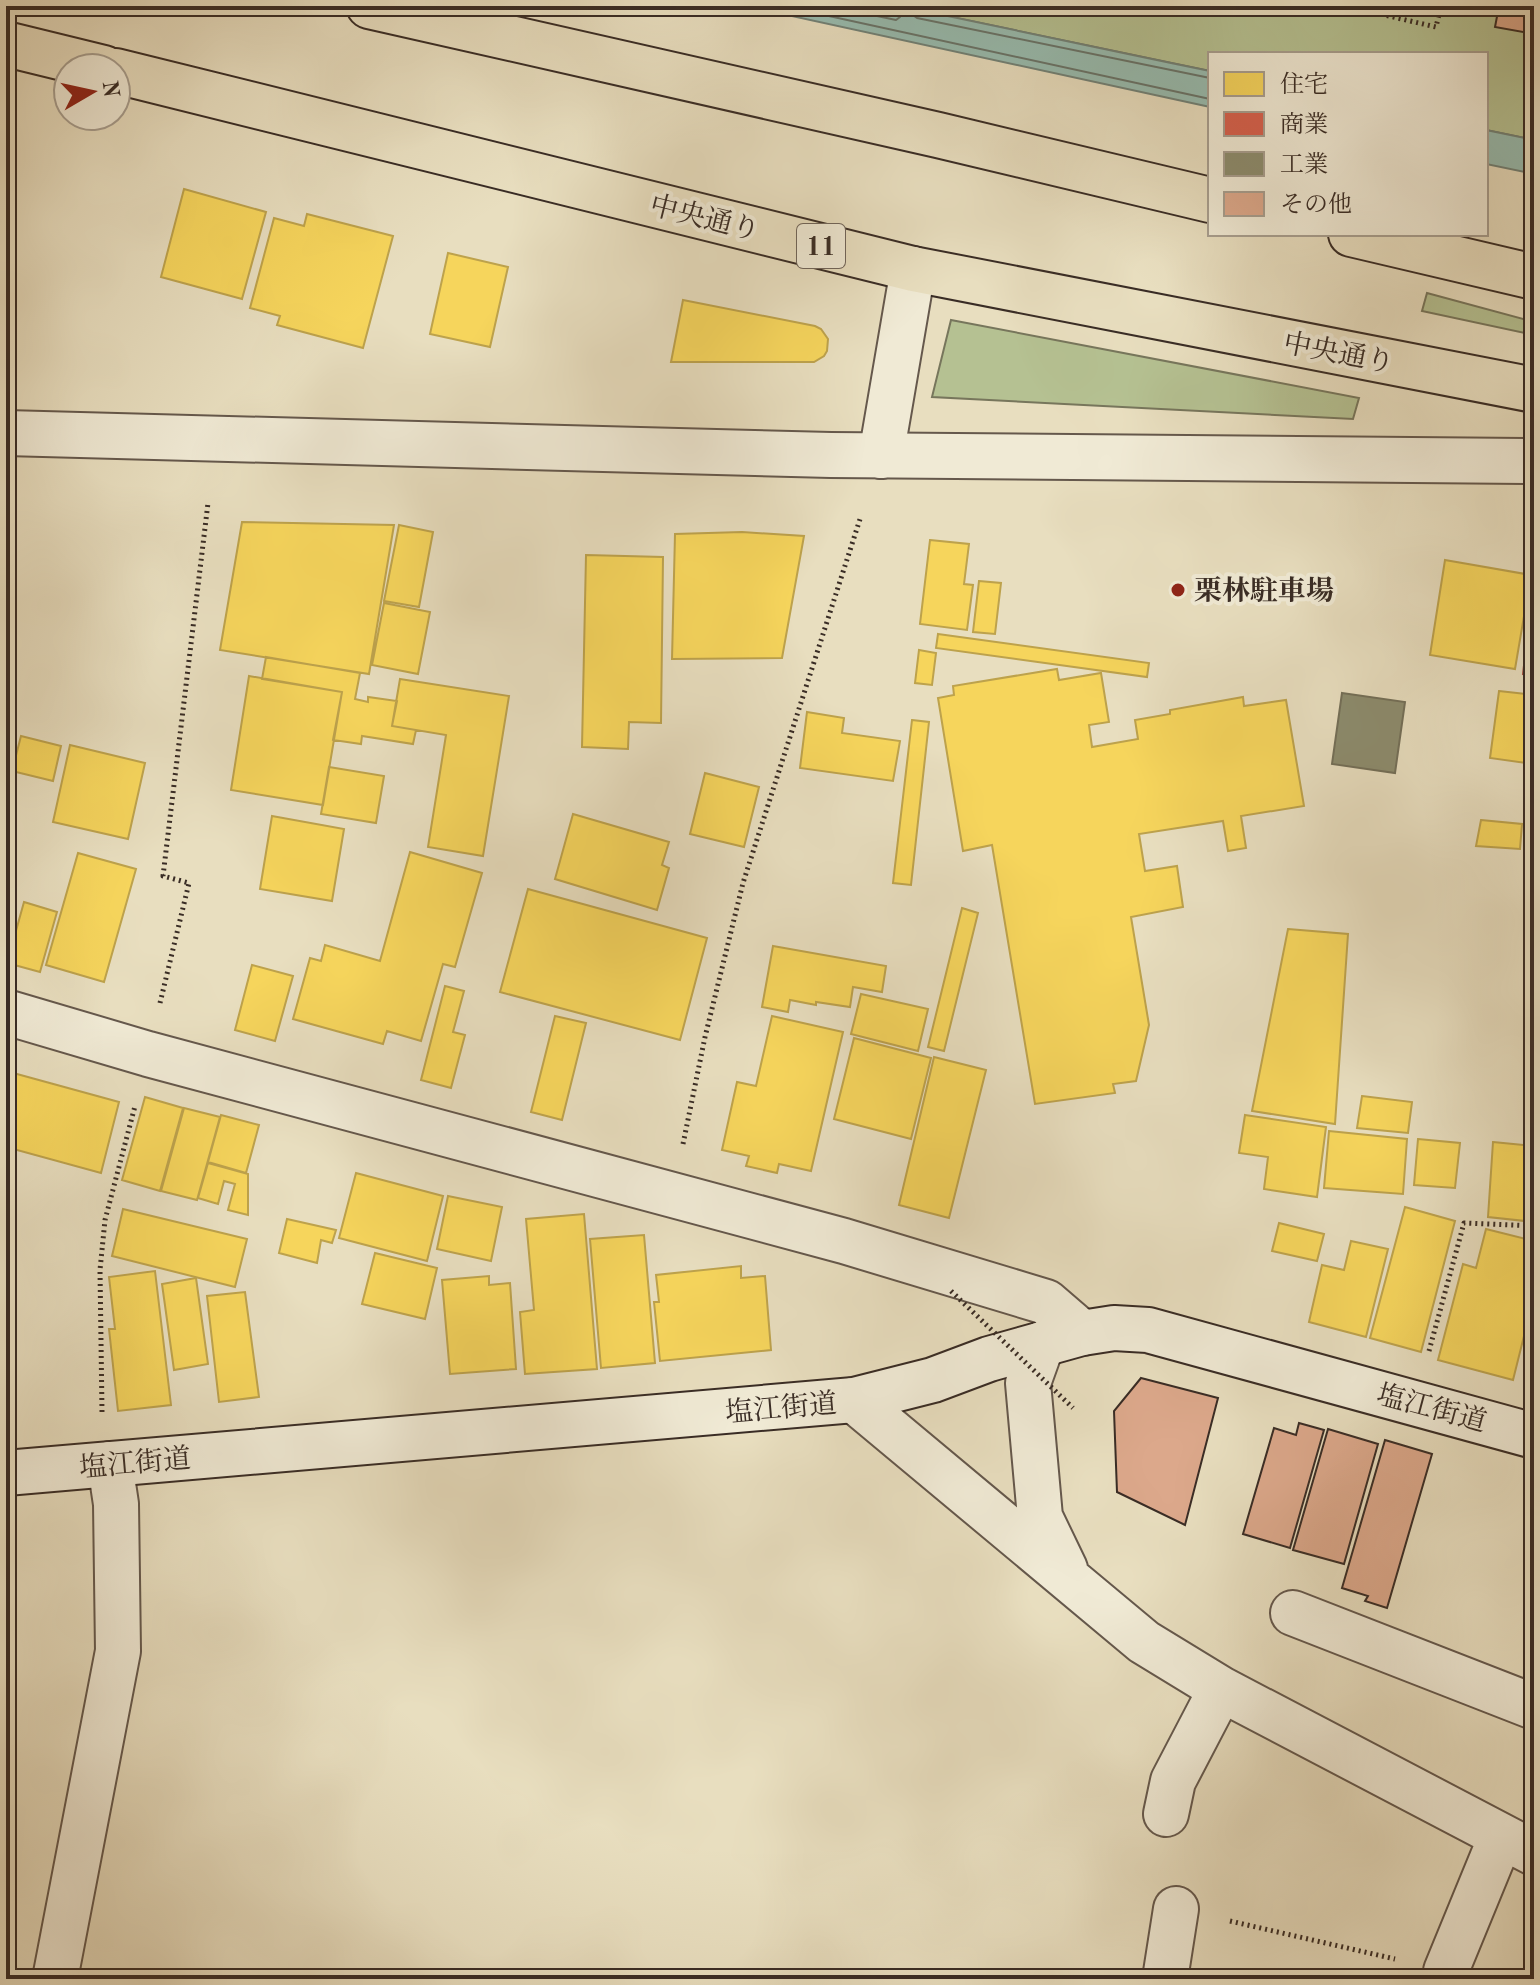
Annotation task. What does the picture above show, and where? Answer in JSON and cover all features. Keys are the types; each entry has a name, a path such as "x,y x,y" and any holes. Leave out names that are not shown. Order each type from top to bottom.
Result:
{"highway":[{"path":"369,6 1208,200"},
{"path":"6,44 52,55"},
{"name":"中央通り","path":"132,75 913,269 1534,390"},
{"path":"1360,236 1534,277"}],"street":[{"path":"881,456 913,269"},
{"path":"6,433 881,456 1534,461"},
{"path":"6,1012 148,1054 844,1241 1046,1302 1062,1338 1028,1383 1040,1517 1069,1579"},
{"name":"塩江街道","path":"6,1473 854,1400 933,1380 989,1359 1062,1338 1114,1328 1148,1330 1534,1436"},
{"path":"854,1400 1144,1642 1221,1689 1517,1845 1446,1971"},
{"path":"55,1979 118,1651 116,1504 110,1464"},
{"path":"1293,1613 1534,1707"},
{"path":"1166,1814 1173,1781 1221,1689"},
{"path":"1165,1979 1176,1909"}],"path":[{"path":"1346,6 1436,27 1441,6"},
{"path":"110,1464 101,1437 100,1270 105,1220 189,883 163,876 208,503"},
{"path":"673,1196 705,1037 743,883 861,516"},
{"path":"1414,1402 1464,1223 1534,1226"},
{"path":"951,1291 1073,1408"},
{"path":"1176,1909 1446,1971"}],"green space":[{"path":"899,6 1534,6 1534,140 1488,130 1488,52 1208,52 1208,71"},
{"path":"1427,293 1534,322 1534,335 1422,311"},
{"path":"951,320 1359,398 1353,419 932,397"}],"water":[{"path":"746,6 900,6 1208,71 1208,107"},
{"path":"1488,130 1534,140 1534,174 1488,164"}],"building: 住宅":[{"path":"184,189 266,212 242,299 161,277"},
{"path":"307,214 393,236 363,348 277,325 280,316 250,308 274,218 304,226"},
{"path":"448,253 508,267 490,347 430,334"},
{"path":"683,300 815,326 828,339 827,351 814,362 671,362"},
{"path":"242,522 394,525 369,674 220,650"},
{"path":"399,525 433,532 419,607 384,601"},
{"path":"742,532 804,536 782,658 672,659 675,534"},
{"path":"930,540 969,544 964,584 973,585 967,630 920,624"},
{"path":"586,555 663,557 661,723 629,722 628,749 582,747"},
{"path":"1445,560 1531,575 1515,669 1430,655"},
{"path":"979,581 1001,583 995,634 973,632"},
{"path":"384,603 430,612 418,674 372,665"},
{"path":"938,634 1149,663 1147,677 936,648"},
{"path":"919,650 936,653 932,685 915,683"},
{"path":"266,657 360,673 355,699 368,702 368,697 397,701 392,726 416,730 413,744 362,736 361,744 333,740 342,692 262,679"},
{"path":"1057,669 1059,680 1101,673 1109,722 1089,725 1092,747 1138,739 1135,720 1170,714 1170,710 1243,697 1244,706 1286,700 1304,806 1241,816 1246,848 1228,851 1223,821 1139,834 1145,871 1177,866 1183,907 1131,917 1149,1025 1136,1081 1113,1084 1115,1093 1035,1104 992,845 963,851 938,698 954,695 953,686"},
{"path":"249,676 342,692 323,805 231,790"},
{"path":"400,679 509,696 483,856 428,847 446,735 392,726"},
{"path":"1499,691 1534,695 1534,764 1490,758"},
{"path":"807,712 844,718 842,733 900,741 893,781 800,768"},
{"path":"912,720 929,722 911,885 893,883"},
{"path":"21,736 61,746 53,781 12,771"},
{"path":"6,739 13,741 6,766"},
{"path":"70,745 145,763 128,839 53,822"},
{"path":"329,767 384,776 376,823 321,814"},
{"path":"705,773 759,787 744,847 690,834"},
{"path":"573,814 669,842 662,865 669,868 657,910 555,879"},
{"path":"272,816 344,829 332,901 260,889"},
{"path":"1481,820 1522,824 1520,849 1476,846"},
{"path":"410,852 482,873 455,967 443,964 421,1041 387,1031 383,1044 293,1019 310,958 321,961 325,945 380,961"},
{"path":"78,853 136,869 104,982 46,965"},
{"path":"528,889 707,938 680,1040 500,992"},
{"path":"24,902 57,912 40,972 7,963"},
{"path":"962,908 978,913 944,1051 928,1047"},
{"path":"1288,929 1348,934 1335,1124 1252,1111"},
{"path":"773,946 886,966 882,992 853,987 850,1007 790,1000 788,1012 762,1007"},
{"path":"252,965 293,976 275,1041 235,1030"},
{"path":"445,986 464,991 453,1032 465,1035 451,1088 421,1080"},
{"path":"861,994 928,1009 918,1051 851,1034"},
{"path":"555,1016 586,1023 562,1120 531,1112"},
{"path":"772,1016 843,1032 811,1171 779,1164 777,1173 746,1166 749,1156 722,1150 737,1082 756,1086"},
{"path":"854,1038 931,1058 911,1139 834,1119"},
{"path":"934,1057 986,1070 949,1218 899,1205"},
{"path":"6,1071 119,1102 101,1173 6,1147"},
{"path":"1362,1096 1412,1102 1408,1133 1357,1128"},
{"path":"145,1097 183,1108 160,1191 122,1180"},
{"path":"184,1108 220,1117 197,1200 161,1191"},
{"path":"221,1115 259,1125 246,1173 208,1162"},
{"path":"1245,1115 1326,1127 1317,1197 1264,1189 1268,1157 1239,1153"},
{"path":"1329,1131 1407,1139 1403,1194 1324,1188"},
{"path":"1418,1139 1460,1143 1455,1188 1414,1185"},
{"path":"1493,1142 1534,1146 1534,1222 1488,1217"},
{"path":"208,1163 248,1174 248,1215 228,1210 235,1184 224,1181 218,1204 198,1198"},
{"path":"356,1173 443,1196 427,1261 339,1238"},
{"path":"448,1196 502,1207 491,1261 437,1249"},
{"path":"1405,1207 1455,1221 1421,1352 1370,1338"},
{"path":"123,1209 247,1239 235,1287 112,1256"},
{"path":"584,1214 597,1369 525,1374 520,1312 534,1310 526,1219"},
{"path":"287,1219 336,1230 332,1243 321,1240 317,1263 279,1253"},
{"path":"1279,1223 1324,1234 1317,1261 1272,1251"},
{"path":"1486,1229 1534,1241 1534,1324 1532,1330 1526,1328 1513,1380 1438,1360 1463,1264 1476,1268"},
{"path":"644,1235 655,1363 601,1368 590,1239"},
{"path":"1351,1241 1388,1249 1366,1337 1309,1322 1322,1265 1344,1270"},
{"path":"375,1253 437,1268 425,1319 362,1304"},
{"path":"741,1266 741,1278 765,1276 771,1350 660,1361 654,1302 659,1302 656,1275"},
{"path":"155,1271 171,1405 118,1411 109,1329 115,1329 109,1277"},
{"path":"489,1276 489,1285 510,1283 516,1369 450,1374 442,1280"},
{"path":"196,1278 208,1364 174,1370 162,1284"},
{"path":"245,1292 259,1397 219,1402 207,1296"}],"building: 商業":[{"path":"1534,577 1534,675 1523,674"}],"building: 工業":[{"path":"1342,693 1405,702 1395,773 1332,764"}],"building: その他":[{"path":"1499,6 1534,6 1534,34 1495,27"},
{"path":"1141,1378 1218,1398 1185,1525 1117,1492 1114,1411"},
{"path":"1299,1423 1324,1430 1290,1548 1243,1534 1274,1428 1296,1435"},
{"path":"1328,1429 1378,1444 1344,1564 1293,1550"},
{"path":"1385,1440 1432,1454 1387,1608 1365,1601 1368,1596 1342,1588"}],"place":[{"name":"栗林駐車場","path":"1178,590"}]}
